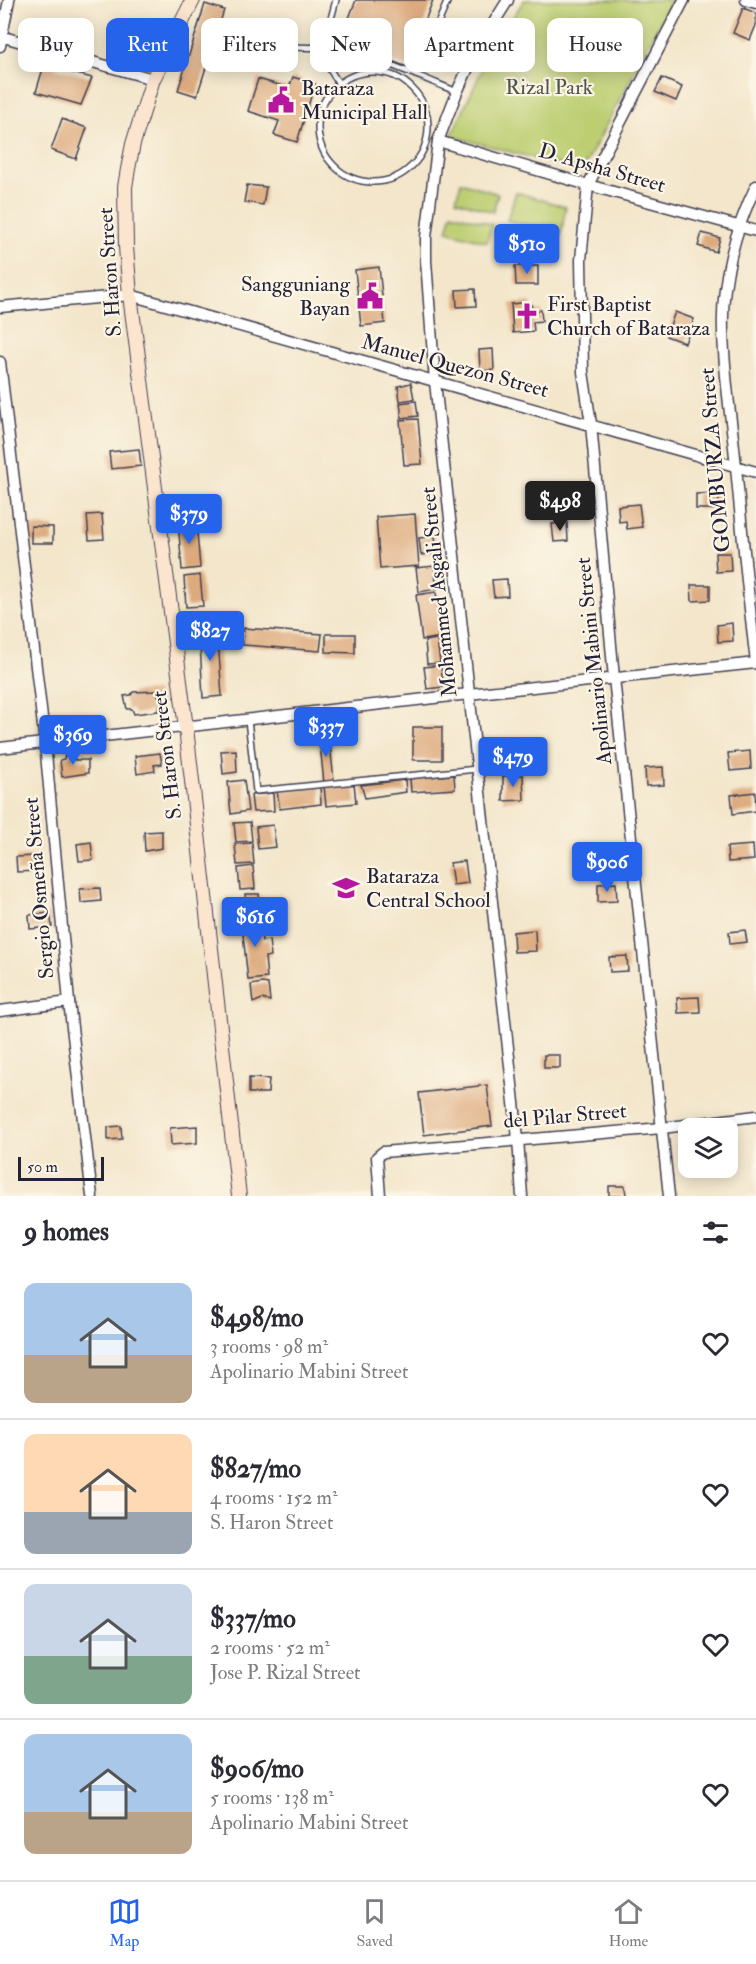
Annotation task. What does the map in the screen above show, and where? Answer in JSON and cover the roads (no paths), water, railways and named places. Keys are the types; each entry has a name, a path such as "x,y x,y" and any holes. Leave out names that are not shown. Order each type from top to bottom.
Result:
{"street":[{"path":"9,0 1,39 153,79"},
{"name":"S. Haron Street","path":"193,0 153,79 133,144 125,187 126,247 130,295 186,728 239,1196"},
{"name":"Mohammed Asgali Street","path":"508,0 476,51 438,141 426,237 426,261 435,382 518,1139 522,1196"},
{"name":"Apolinario Mabini Street","path":"669,1196 614,678 591,424 583,372 581,260 588,185 684,0"},
{"path":"746,0 756,3"},
{"name":"D. Apsha Street","path":"438,141 756,231"},
{"name":"GOMBURZA Street","path":"756,186 740,226 726,289 723,330 756,663"},
{"name":"Manuel Quezon Street","path":"0,306 130,295 756,472"},
{"name":"Sergio Osmeña Street","path":"0,362 45,743 69,1002 92,1196"},
{"path":"0,748 756,663"},
{"path":"0,1011 69,1002"},
{"name":"del Pilar Street","path":"380,1196 378,1154 383,1152 662,1128 756,1116"}],"lane":[{"path":"331,18 336,0"},
{"path":"416,75 448,0"},
{"path":"392,67 457,92"},
{"path":"332,72 339,84"},
{"path":"381,72 401,79 416,92 422,101 428,121 427,139 418,160 411,167 394,178 364,182 337,169 325,154 319,135 320,115 328,96 339,84 351,77 381,72"},
{"path":"427,139 438,141"},
{"path":"248,720 256,791 478,769"}],"place":[{"name":"Bataraza Municipal Hall","path":"281,100"},
{"name":"Sangguniang Bayan","path":"370,296"},
{"name":"First Baptist Church of Bataraza","path":"527,316"},
{"name":"Bataraza Central School","path":"346,888"}],"park label":[{"name":"Rizal Park","path":"549,87"}]}
